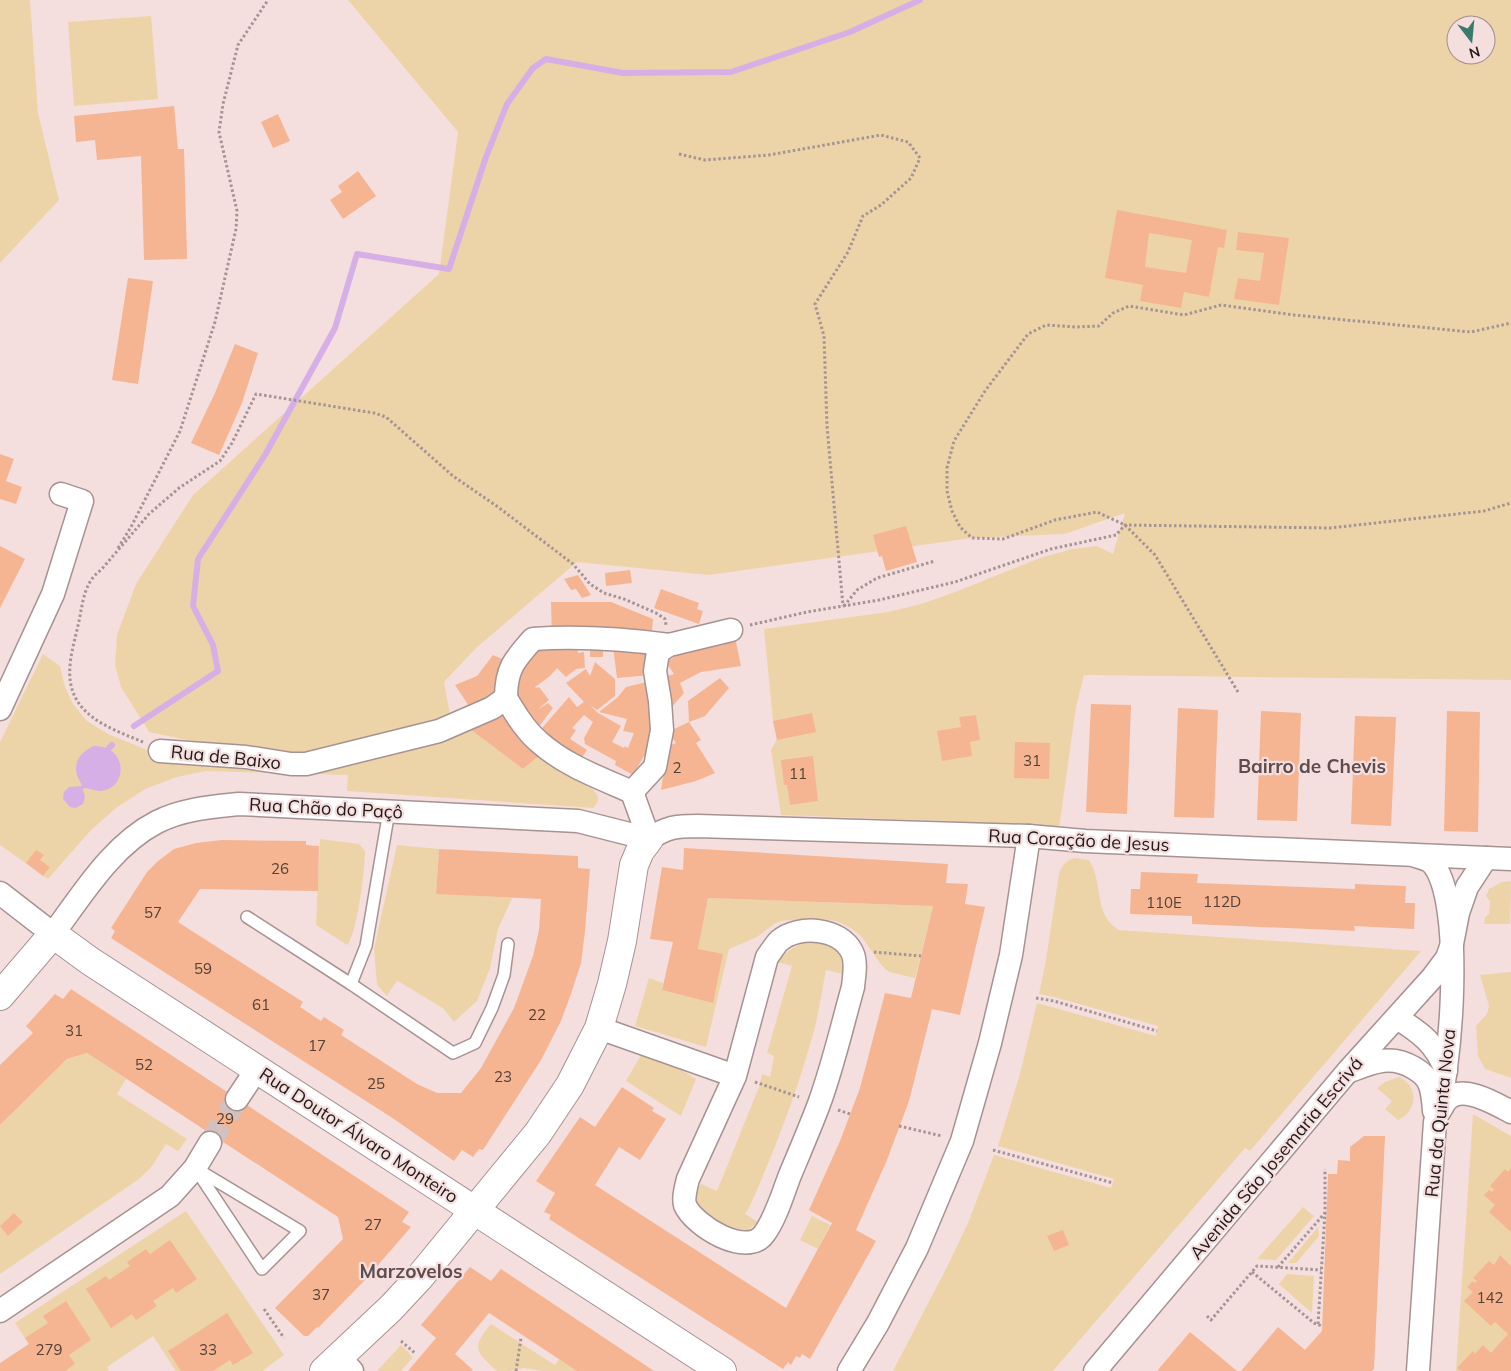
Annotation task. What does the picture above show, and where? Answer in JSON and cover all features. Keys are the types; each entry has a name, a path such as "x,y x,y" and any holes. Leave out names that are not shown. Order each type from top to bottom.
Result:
{"street":[{"path":"0,709 53,594 82,501 61,494"},
{"path":"632,792 655,767 662,730 655,671 658,652 669,645 732,630"},
{"path":"339,1367 420,1278 476,1210 538,1133 570,1085 599,1028 622,941 634,865 640,851 649,839 632,792 563,760 537,741 518,717 506,698 506,681 512,664 533,639 568,637 639,641 669,645"},
{"name":"Rua de Baixo","path":"160,751 246,757 291,764 306,764 439,731 492,708 506,698"},
{"name":"Rua Chão do Paçô","path":"53,934 113,856 134,837 157,822 206,807 239,804 578,821 649,839"},
{"name":"Rua Coração de Jesus","path":"649,839 662,830 677,826 1029,836 1092,841 1511,859"},
{"path":"849,1371 878,1323 917,1248 962,1141 990,1043 1011,955 1029,836"},
{"path":"1413,855 1430,861 1440,878 1446,900 1452,944"},
{"name":"Avenida São Josemaria Escrivá","path":"1095,1371 1348,1071 1442,965 1447,958 1452,944 1458,913 1467,887 1486,858"},
{"name":"Rua Doutor Álvaro Monteiro","path":"0,893 90,961 722,1371"},
{"path":"816,931 845,942 853,954 855,969 853,987 819,1104 776,1210 763,1235 748,1243 732,1242 708,1228 692,1217 685,1204 685,1189 688,1179 735,1076 767,957 779,941 796,933 816,931"},
{"path":"0,996 53,934"},
{"name":"Rua da Quinta Nova","path":"1418,1371 1437,1117 1446,1071 1452,994 1452,944"},
{"path":"1397,1018 1419,1032 1435,1047 1446,1071"},
{"path":"599,1028 735,1076"},
{"path":"1348,1071 1378,1061 1403,1061 1421,1072 1428,1080 1432,1090 1437,1117"},
{"path":"1446,1071 1450,1063 1459,1078 1483,1098"},
{"path":"237,1099 257,1070"},
{"path":"1437,1117 1448,1098 1456,1094 1469,1094 1483,1098 1511,1112"},
{"path":"0,1311 170,1196 195,1168 210,1143"}],"lane":[{"path":"351,984 366,946 389,811"},
{"path":"248,917 453,1053 475,1043 492,1008 504,975 508,944"},
{"path":"195,1168 284,1221 300,1231 262,1269 195,1168"}],"path":[{"path":"112,558 131,526 180,431 215,322 236,229 237,211 219,132 223,104 238,45 268,0"},
{"path":"679,154 705,160 769,154 882,135 908,142 920,158 911,178 881,205 863,216 848,252 815,304 824,336 827,426 844,606"},
{"path":"1238,692 1155,555 1125,525 1097,512 1055,520 1003,539 972,538 960,526 952,511 947,491 947,468 954,441 985,391 1028,334 1046,325 1099,326 1114,312 1129,306 1184,315 1221,305 1294,315 1471,332 1511,324"},
{"name":"Rua de Baixo","path":"160,751 149,744 99,723 88,715 75,698 71,684 70,667 86,588 92,576 101,570 150,514 180,488 220,461 232,442 256,394 374,413 386,418 453,476 498,507 573,564 590,584 604,593 656,613 665,619 669,645"},
{"path":"732,630 807,612 879,600 955,582 1051,549 1116,535 1125,525 1330,528 1484,511 1511,503"},
{"path":"844,606 857,590 877,578 935,561"},
{"path":"872,952 921,956"},
{"path":"1036,998 1054,1001 1157,1031"},
{"path":"735,1076 850,1114"},
{"path":"899,1126 962,1141"},
{"path":"993,1150 1113,1183"},
{"path":"1252,1272 1314,1323 1320,1325 1325,1169"},
{"path":"1278,1267 1325,1213"},
{"path":"1208,1316 1211,1320 1257,1266 1321,1270"},
{"path":"264,1309 284,1338"},
{"path":"516,1371 521,1338"},
{"path":"401,1341 416,1354"}],"shaded area":[{"path":"0,0 30,0 38,113 59,200 0,263"},
{"path":"348,0 1511,0 1511,680 1084,675 1076,707 1059,828 949,821 781,815 771,750 777,739 773,721 764,629 888,612 921,604 1040,558 1072,549 1097,546 1113,554 1125,513 1065,534 972,538 709,575 577,562 476,648 444,682 451,720 320,755 235,750 149,732 121,687 115,665 117,635 136,584 193,495 439,274 458,132"},
{"path":"151,16 158,99 74,106 68,22"},
{"path":"43,654 60,666 65,687 73,704 87,721 108,734 145,749 159,757 235,763 470,729 523,769 540,755 591,788 596,793 598,800 593,808 347,791 348,775 205,771 177,777 145,789 116,808 91,830 48,879 0,845 0,742"},
{"path":"94,746 113,752 121,767 120,776 116,783 100,791 84,788 85,797 83,804 76,808 70,807 63,799 64,792 69,787 82,786 76,770 77,761 82,754"},
{"path":"320,839 359,844 365,851 357,915 351,939 347,945 316,925"},
{"path":"397,845 439,849 436,893 512,898 498,929 490,968 477,1001 454,1022 444,1009 398,981 387,996 377,985 374,949"},
{"path":"1074,858 1089,860 1094,869 1105,916 1119,930 1421,951 1250,1151 1245,1148 1053,1371 893,1371 968,1223 994,1155 1111,1188 1114,1179 998,1146 1020,1074 1037,1003 1156,1036 1158,1026 1039,994 1059,874 1061,868"},
{"path":"1511,881 1510,924 1484,924 1485,917 1489,914 1490,901 1486,896 1489,889 1502,882"},
{"path":"708,898 933,906 915,978 889,972 882,966 861,936 839,922 829,920 810,918 781,921 757,937 729,949 706,1047 635,1026 649,978 663,983 662,990 712,1002 698,949"},
{"path":"815,940 834,948 846,964 843,974 826,970 814,1031 800,1076 768,1164 745,1214 758,1222 748,1230 716,1222 704,1215 695,1195 701,1184 717,1191 759,1087 762,1074 770,1077 774,1056 767,1053 792,966 777,962 794,947"},
{"path":"1511,972 1511,1078 1485,1069 1478,1056 1476,1026 1487,1014 1489,1006 1480,975"},
{"path":"645,1048 696,1079 681,1116 626,1081"},
{"path":"87,1053 126,1079 117,1094 187,1139 178,1151 166,1144 152,1166 139,1179 0,1274 0,1125 67,1059"},
{"path":"1399,1077 1410,1086 1414,1098 1409,1111 1398,1120 1385,1109 1392,1101 1377,1088 1385,1082"},
{"path":"1473,1114 1511,1136 1511,1371 1456,1371"},
{"path":"1303,1207 1314,1216 1276,1260 1257,1259"},
{"path":"186,1211 284,1355 262,1371 176,1371 153,1336 107,1367 109,1371 47,1371 15,1323"},
{"path":"812,1216 830,1225 818,1249 800,1240"},
{"path":"1318,1227 1319,1236 1296,1263 1288,1263"},
{"path":"1287,1274 1314,1276 1312,1313 1279,1284"},
{"path":"491,1324 555,1365 559,1359 577,1371 543,1371 523,1368 497,1371 484,1359 478,1349 480,1339"},
{"path":"401,1345 413,1357 401,1371 377,1371"}],"building":[{"path":"174,106 178,149 184,149 187,259 144,260 141,156 97,160 95,140 76,142 74,116"},
{"path":"278,114 290,141 273,148 261,122"},
{"path":"358,171 376,196 343,219 330,200 342,192 338,186"},
{"path":"1117,210 1227,230 1224,248 1218,247 1209,297 1184,292 1181,308 1140,301 1143,285 1105,278","holes":["1149,233 1192,240 1186,273 1145,267"]},
{"path":"1238,232 1289,238 1279,305 1234,299 1238,278 1260,281 1264,253 1236,250"},
{"path":"128,278 153,281 138,384 112,380"},
{"path":"235,344 258,353 242,403 219,455 191,443 215,393"},
{"path":"0,454 14,459 6,481 22,487 16,504 0,499"},
{"path":"906,526 917,562 886,571 882,556 879,557 873,535"},
{"path":"0,546 25,559 0,608"},
{"path":"630,570 632,583 606,586 605,573"},
{"path":"578,575 591,595 582,598 576,589 571,590 564,579"},
{"path":"661,589 699,603 697,609 703,611 699,624 654,608"},
{"path":"551,602 611,602 653,619 651,643 552,638"},
{"path":"735,637 741,666 701,672 680,683 684,693 671,708 661,678 674,674 666,662 686,650"},
{"path":"536,646 577,648 578,653 584,652 585,668 576,669 566,677 557,668 535,687 539,687 549,700 537,710 548,703 553,708 534,733 507,690"},
{"path":"590,646 603,646 603,657 590,657"},
{"path":"613,646 650,649 651,675 617,678"},
{"path":"493,655 513,664 496,701 473,712 455,685 477,676"},
{"path":"595,662 615,679 615,696 597,710 590,705 598,713 621,726 612,742 624,748 625,746 628,748 634,733 623,731 627,719 599,712 618,697 626,687 647,682 654,685 650,757 644,756 633,775 615,765 616,761 585,744 584,738 593,722 584,715 572,728 576,730 570,739 587,750 577,765 536,735 569,697 577,707 584,702 566,683 586,669 590,676"},
{"path":"720,678 729,688 705,716 689,722 688,701"},
{"path":"1091,704 1131,705 1127,814 1086,812"},
{"path":"1178,708 1218,710 1214,818 1174,817"},
{"path":"1261,711 1301,713 1297,821 1257,820"},
{"path":"1447,711 1480,712 1478,832 1444,831"},
{"path":"503,712 540,755 523,769 470,729"},
{"path":"812,713 816,732 777,740 773,721"},
{"path":"976,715 980,740 970,742 972,756 942,761 937,731 961,727 959,717"},
{"path":"1355,716 1396,717 1391,826 1351,824"},
{"path":"689,722 701,740 696,743 715,773 696,781 661,790 668,746 676,743 668,732"},
{"path":"1015,742 1050,743 1049,779 1014,778"},
{"path":"813,756 818,801 790,805 787,785 784,785 781,760"},
{"path":"222,840 306,841 306,845 319,846 318,891 200,889 178,922 303,1002 300,1007 321,1021 324,1017 344,1030 341,1035 417,1084 437,1093 461,1093 481,1068 514,1008 533,956 539,930 541,899 436,894 439,849 578,856 578,868 590,869 581,963 561,1021 541,1060 483,1150 479,1149 473,1157 462,1150 454,1161 394,1119 111,938 115,931 111,928 147,872 158,861 174,849 196,843"},
{"path":"684,848 948,864 946,883 968,884 965,904 985,907 960,1015 932,1009 909,1101 887,1160 856,1230 876,1241 810,1359 802,1354 800,1358 796,1356 791,1365 788,1362 783,1369 549,1219 551,1215 544,1212 555,1193 536,1181 580,1117 595,1127 622,1087 654,1108 652,1111 666,1119 640,1160 619,1147 595,1185 786,1308 832,1223 809,1210 840,1141 860,1088 885,993 911,998 933,906 708,898 698,949 723,954 713,1003 662,990 673,942 650,939 662,867 683,870"},
{"path":"36,850 44,855 40,860 50,867 43,876 26,863"},
{"path":"1141,872 1198,874 1197,883 1355,889 1355,884 1406,886 1405,903 1415,903 1414,929 1354,926 1355,931 1192,924 1192,916 1130,914 1131,889 1140,889"},
{"path":"71,989 409,1212 402,1222 411,1227 366,1279 308,1336 304,1336 275,1308 343,1239 338,1217 87,1053 67,1059 0,1125 0,1065 33,1033 26,1026 55,994 63,999"},
{"path":"1364,1136 1385,1136 1374,1369 1372,1371 1241,1371 1278,1327 1305,1350 1322,1331 1328,1174 1337,1174 1338,1160 1350,1161 1350,1147"},
{"path":"1511,1168 1511,1232 1489,1212 1495,1205 1484,1195 1489,1190 1492,1192 1494,1190 1490,1186 1505,1169 1508,1172"},
{"path":"14,1213 23,1222 8,1236 0,1226"},
{"path":"1063,1230 1069,1245 1054,1251 1047,1236"},
{"path":"170,1240 197,1279 176,1293 173,1288 153,1301 157,1306 136,1320 132,1314 111,1328 86,1289 106,1276 109,1280 130,1266 127,1262 146,1249 150,1254"},
{"path":"1500,1255 1511,1266 1511,1371 1461,1371 1457,1368 1473,1351 1475,1354 1483,1345 1491,1353 1508,1334 1495,1322 1491,1326 1464,1301 1473,1292 1467,1287 1473,1281 1475,1283 1477,1281 1473,1278 1489,1261 1494,1265"},
{"path":"470,1267 491,1281 501,1269 654,1371 577,1371 489,1313 455,1354 472,1371 408,1371 436,1338 421,1325"},
{"path":"66,1301 91,1340 69,1355 75,1364 65,1371 0,1371 0,1363 29,1344 25,1338 48,1323 43,1316"},
{"path":"227,1313 253,1353 233,1365 230,1360 213,1371 181,1371 168,1351"},
{"path":"1190,1332 1207,1346 1237,1371 1157,1371"}],"waterway":[{"path":"134,726 218,671 213,645 193,606 198,559 265,455 335,328 357,254 449,269 486,157 507,104 533,68 546,59 623,73 731,72 850,32 920,0"},
{"path":"109,748 112,745"}],"tunnel":[{"path":"210,1143 237,1099"}],"district":[{"name":"Bairro de Chevis","path":"1312,766"},
{"name":"Marzovelos","path":"411,1271"}]}
